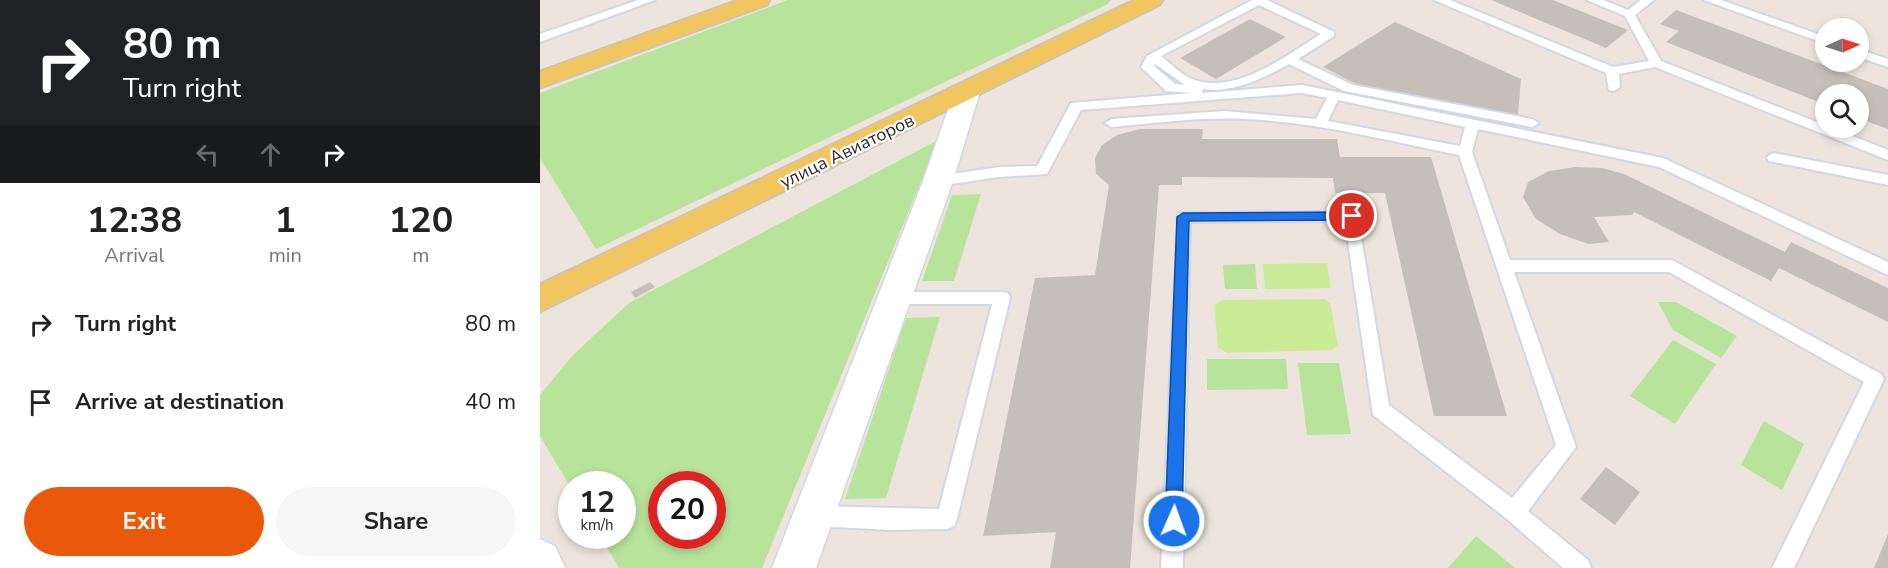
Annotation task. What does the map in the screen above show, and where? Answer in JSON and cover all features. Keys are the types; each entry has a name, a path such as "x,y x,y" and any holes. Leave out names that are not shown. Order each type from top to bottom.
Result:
{"main road":[{"path":"540,80 759,0"},
{"name":"улица Авиаторов","path":"540,299 968,92 1141,3"}],"street":[{"path":"794,568 938,181 968,92"},
{"path":"540,561 543,568"}],"lane":[{"path":"1440,0 1612,70 1656,63 1888,155"},
{"path":"1593,0 1629,14 1656,63"},
{"path":"1629,14 1648,0"},
{"path":"1710,0 1815,37"},
{"path":"1260,1 1330,34 1253,78 1194,91 1171,88 1147,67 1153,56 1260,1"},
{"path":"540,38 644,2"},
{"path":"1869,57 1888,63"},
{"path":"1288,59 1349,88 1532,123"},
{"path":"1612,70 1614,87"},
{"path":"938,181 999,172 1042,171 1076,106 1302,89 1663,162 1888,269"},
{"path":"1320,123 1334,96"},
{"path":"1179,100 1183,117"},
{"path":"1112,123 1183,117 1261,116 1320,123 1465,152"},
{"path":"1472,125 1465,152 1506,266 1566,447 1514,513"},
{"path":"1774,159 1888,180"},
{"path":"1172,568 1183,217 1352,216 1380,409 1514,513 1580,568"},
{"path":"1506,266 1672,266 1875,379 1783,568"},
{"path":"814,516 891,520 946,519 1002,298 895,298"}],"green space":[{"path":"788,0 1111,0 1108,4 596,249 540,158 540,93"},
{"path":"938,140 762,568 619,568 608,549 636,549 636,471 561,471 540,436 540,395 573,355 629,303"},
{"path":"981,194 954,281 922,281 952,195"},
{"path":"1327,263 1331,288 1265,289 1263,264"},
{"path":"1255,264 1257,289 1225,289 1223,265"},
{"path":"1324,299 1330,303 1338,345 1332,350 1227,353 1218,347 1214,305 1223,300"},
{"path":"1658,302 1676,302 1737,336 1721,358 1673,330"},
{"path":"940,317 886,498 845,499 906,318"},
{"path":"1673,340 1716,364 1675,424 1630,396"},
{"path":"1207,359 1286,359 1288,389 1207,390"},
{"path":"1298,363 1339,363 1351,434 1307,435"},
{"path":"1764,421 1804,444 1782,490 1741,465"},
{"path":"1476,536 1515,568 1448,568"}],"building":[{"path":"1491,0 1553,0 1628,30 1606,48"},
{"path":"1676,10 1815,62 1815,72 1842,72 1888,89 1888,129 1869,122 1869,84 1815,84 1815,101 1666,42 1679,31 1660,24"},
{"path":"1250,19 1286,37 1216,79 1180,58"},
{"path":"1395,22 1521,79 1518,115 1360,86 1323,67"},
{"path":"1140,129 1203,129 1202,139 1337,139 1340,157 1431,157 1507,416 1434,416 1385,193 1335,193 1333,178 1182,177 1182,185 1159,185 1130,568 1050,568 1056,532 983,536 1035,278 1095,275 1109,185 1096,174 1095,158 1102,145 1117,135"},
{"path":"1576,167 1602,168 1624,174 1785,252 1791,242 1888,288 1888,322 1779,268 1771,281 1634,212 1632,215 1594,217 1609,242 1588,244 1560,234 1536,219 1523,197 1528,182 1549,171"},
{"path":"650,282 655,287 635,298 631,292"},
{"path":"1606,467 1640,492 1615,525 1580,499"},
{"path":"1888,534 1888,568 1874,568"}],"route":[{"path":"1174,521 1183,217 1352,216"}]}
